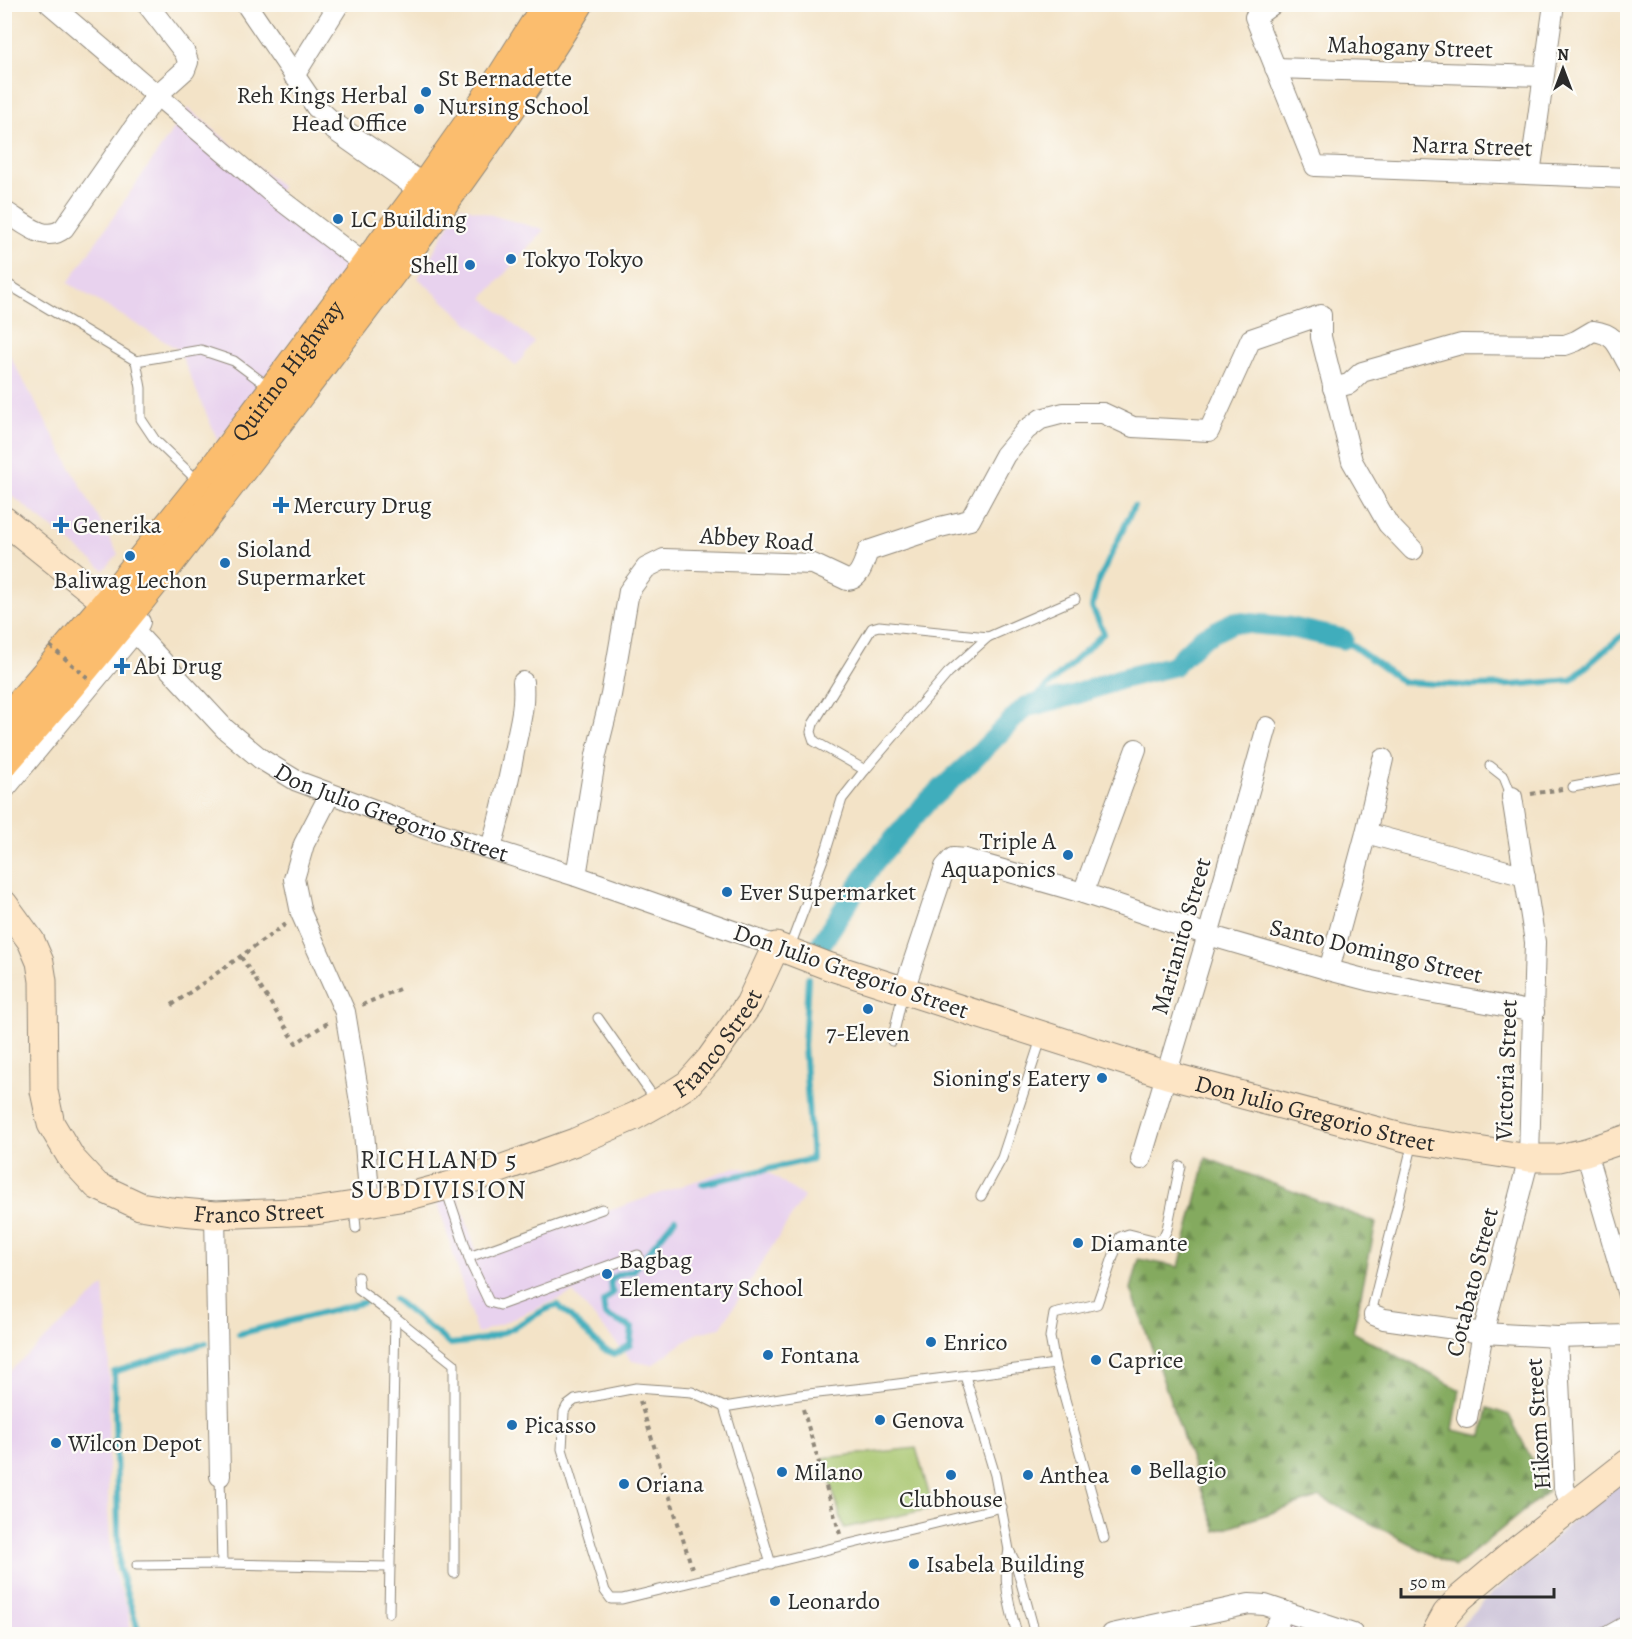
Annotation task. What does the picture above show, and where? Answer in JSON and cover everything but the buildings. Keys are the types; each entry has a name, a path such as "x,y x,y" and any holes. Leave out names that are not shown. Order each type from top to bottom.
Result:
{"main road":[{"name":"Quirino Highway","path":"4,762 101,650 170,564 430,193 548,4"},
{"name":"Quirino Highway","path":"4,723 107,603 202,485 367,266 548,53 578,4"}],"street":[{"path":"50,4 273,194 367,266"},
{"path":"4,211 38,232 57,234 64,228 156,96 185,70 188,62 185,53 147,4"},
{"path":"246,4 316,107 334,123 430,193"},
{"path":"294,76 339,4"},
{"path":"1274,4 1255,17 1275,68"},
{"path":"1530,174 1554,4"},
{"name":"Mahogany Street","path":"1275,68 1543,76"},
{"name":"Narra Street","path":"1275,68 1315,166 1628,178"},
{"name":"Abbey Road","path":"576,876 596,755 611,695 629,591 646,568 664,560 813,564 847,580 853,580 857,577 868,551 940,527 970,520 1005,454 1026,430 1041,419 1064,413 1098,412 1114,416 1133,427 1209,431 1251,339 1321,315 1321,338 1333,388"},
{"path":"1413,550 1388,524 1352,461 1333,388 1349,384 1362,372 1461,344 1565,345 1593,331 1606,333 1614,338 1628,364"},
{"path":"4,520 107,603"},
{"name":"Quirino Highway","path":"4,790 135,632 170,564"},
{"name":"Don Julio Gregorio Street","path":"135,632 225,729 252,752 297,781 426,830 491,848 576,876 782,949 1167,1075 1413,1140 1529,1158 1559,1158 1628,1138"},
{"path":"491,848 505,800 520,730 524,700 523,682"},
{"name":"Marianito Street","path":"1141,1159 1268,727"},
{"path":"1083,893 1136,749"},
{"path":"1329,970 1366,834 1383,759"},
{"path":"330,794 304,844 294,879 301,913 345,1012 363,1120 360,1213"},
{"name":"Victoria Street","path":"1512,797 1535,942 1529,1158"},
{"path":"1366,834 1525,876"},
{"name":"Santo Domingo Street","path":"904,990 945,867 953,858 964,859 1083,893 1208,935 1329,970 1371,981 1534,1012"},
{"name":"Franco Street","path":"4,904 32,941 40,962 43,981 44,1091 51,1124 72,1159 97,1186 140,1206 215,1215 315,1211 360,1213 445,1187 574,1142 635,1116 658,1104 688,1083 710,1059 749,1004 782,949"},
{"path":"1586,1152 1628,1295"},
{"name":"Cotabato Street","path":"1467,1418 1483,1333 1529,1158"},
{"path":"215,1215 220,1476"},
{"path":"1374,1315 1384,1319 1483,1333 1557,1337 1628,1335"},
{"name":"Hikom Street","path":"1557,1337 1564,1487 1574,1506"},
{"path":"1435,1635 1452,1605 1517,1550 1628,1463"},
{"path":"1112,1635 1236,1606 1265,1605 1353,1635"},
{"path":"1272,1635 1284,1611"}],"lane":[{"path":"326,131 430,193"},
{"path":"4,282 136,361 201,350 234,361 274,390"},
{"path":"136,361 141,388 141,419 155,440 202,485"},
{"path":"782,949 825,854 842,799 865,770 948,673 988,637 1076,599"},
{"path":"865,770 814,741 811,732 813,724 872,628 879,626 988,637"},
{"path":"1490,766 1504,777 1512,797"},
{"path":"1574,787 1628,777"},
{"path":"892,1041 904,990"},
{"path":"598,1018 658,1104"},
{"path":"981,1196 1002,1158 1042,1035"},
{"path":"1374,1315 1373,1305 1413,1140"},
{"path":"1104,1538 1055,1364 1050,1337 1054,1314 1097,1304 1120,1238 1129,1234 1157,1241 1163,1239 1180,1166"},
{"path":"445,1187 469,1257 489,1302 500,1305 638,1255"},
{"path":"469,1257 602,1209"},
{"path":"358,1277 359,1290 454,1364 454,1573"},
{"path":"390,1613 395,1317"},
{"path":"1002,1508 697,1582 622,1599 611,1599 605,1591 562,1449 564,1412 574,1400 636,1388 692,1392 724,1407 799,1395 1055,1364"},
{"path":"966,1376 995,1475 1009,1550 1016,1564 1035,1635"},
{"path":"724,1407 771,1564"},
{"path":"220,1476 222,1564"},
{"path":"1009,1550 1005,1567 1006,1596 1017,1635"},
{"path":"137,1565 390,1567"},
{"path":"1603,1633 1628,1619"}],"path":[{"path":"50,646 88,678"},
{"path":"1512,797 1574,787"},
{"path":"172,1005 301,913"},
{"path":"241,957 296,1043 345,1012 399,989"},
{"path":"636,1388 697,1582"},
{"path":"799,1395 843,1546"}],"shaded area":[{"path":"188,108 282,187 273,201 351,260 218,441 179,350 68,283"},
{"path":"460,206 544,230 483,298 534,342 516,366 418,278"},
{"path":"4,345 118,554 104,570 5,490"},
{"name":"Bagbag Elementary School","path":"736,1167 769,1173 804,1197 720,1328 697,1333 652,1365 632,1361 573,1293 477,1334 437,1200 457,1194 478,1256"},
{"name":"Wilcon Depot","path":"104,1286 109,1349 108,1510 112,1567 128,1610 130,1626 127,1634 5,1634 5,1375"},
{"path":"1627,1476 1627,1634 1466,1634 1458,1629 1491,1594 1533,1559 1591,1503"},
{"path":"1287,1622 1321,1634 1280,1634"}],"green space":[{"path":"1206,1158 1376,1223 1353,1332 1460,1390 1453,1430 1482,1436 1488,1408 1509,1415 1548,1491 1455,1567 1320,1497 1216,1531 1131,1289 1139,1259 1179,1267"},
{"path":"916,1448 933,1508 844,1528 823,1458"}],"waterway":[{"path":"1025,707 1104,633 1092,607 1097,585 1134,506"},
{"path":"817,950 874,862 926,803 972,761 1025,707 1173,666 1201,639 1234,622 1288,627 1343,639"},
{"path":"1343,639 1403,682 1471,686 1513,685 1571,680 1628,630"},
{"path":"702,1184 812,1159 804,1046 808,978"},
{"path":"394,1299 450,1344 496,1335 558,1305 603,1349 615,1354 630,1345 632,1328 605,1315 603,1302 613,1293 610,1283 615,1277 633,1271 675,1219"},
{"path":"239,1334 365,1302"},
{"path":"135,1634 138,1629 119,1568 114,1372 206,1343"}],"place":[{"name":"St Bernadette Nursing School","path":"426,92"},
{"name":"Reh Kings Herbal Head Office","path":"419,109"},
{"name":"LC Building","path":"338,219"},
{"name":"Tokyo Tokyo","path":"511,259"},
{"name":"Shell","path":"470,265"},
{"name":"Mercury Drug","path":"281,505"},
{"name":"Generika","path":"61,525"},
{"name":"Baliwag Lechon","path":"130,556"},
{"name":"Sioland Supermarket","path":"225,563"},
{"name":"Abi Drug","path":"122,666"},
{"name":"Triple A Aquaponics","path":"1068,855"},
{"name":"Ever Supermarket","path":"727,892"},
{"name":"7-Eleven","path":"868,1009"},
{"name":"Sioning's Eatery","path":"1102,1078"},
{"name":"Diamante","path":"1078,1243"},
{"name":"Bagbag Elementary School","path":"607,1274"},
{"name":"Enrico","path":"931,1342"},
{"name":"Fontana","path":"768,1355"},
{"name":"Caprice","path":"1096,1360"},
{"name":"Genova","path":"880,1420"},
{"name":"Picasso","path":"512,1425"},
{"name":"Wilcon Depot","path":"56,1443"},
{"name":"Bellagio","path":"1136,1470"},
{"name":"Milano","path":"782,1472"},
{"name":"Clubhouse","path":"951,1475"},
{"name":"Anthea","path":"1028,1475"},
{"name":"Oriana","path":"624,1484"},
{"name":"Isabela Building","path":"914,1564"},
{"name":"Leonardo","path":"775,1601"}],"district":[{"name":"RICHLAND 5 SUBDIVISION","path":"439,1174"}]}
